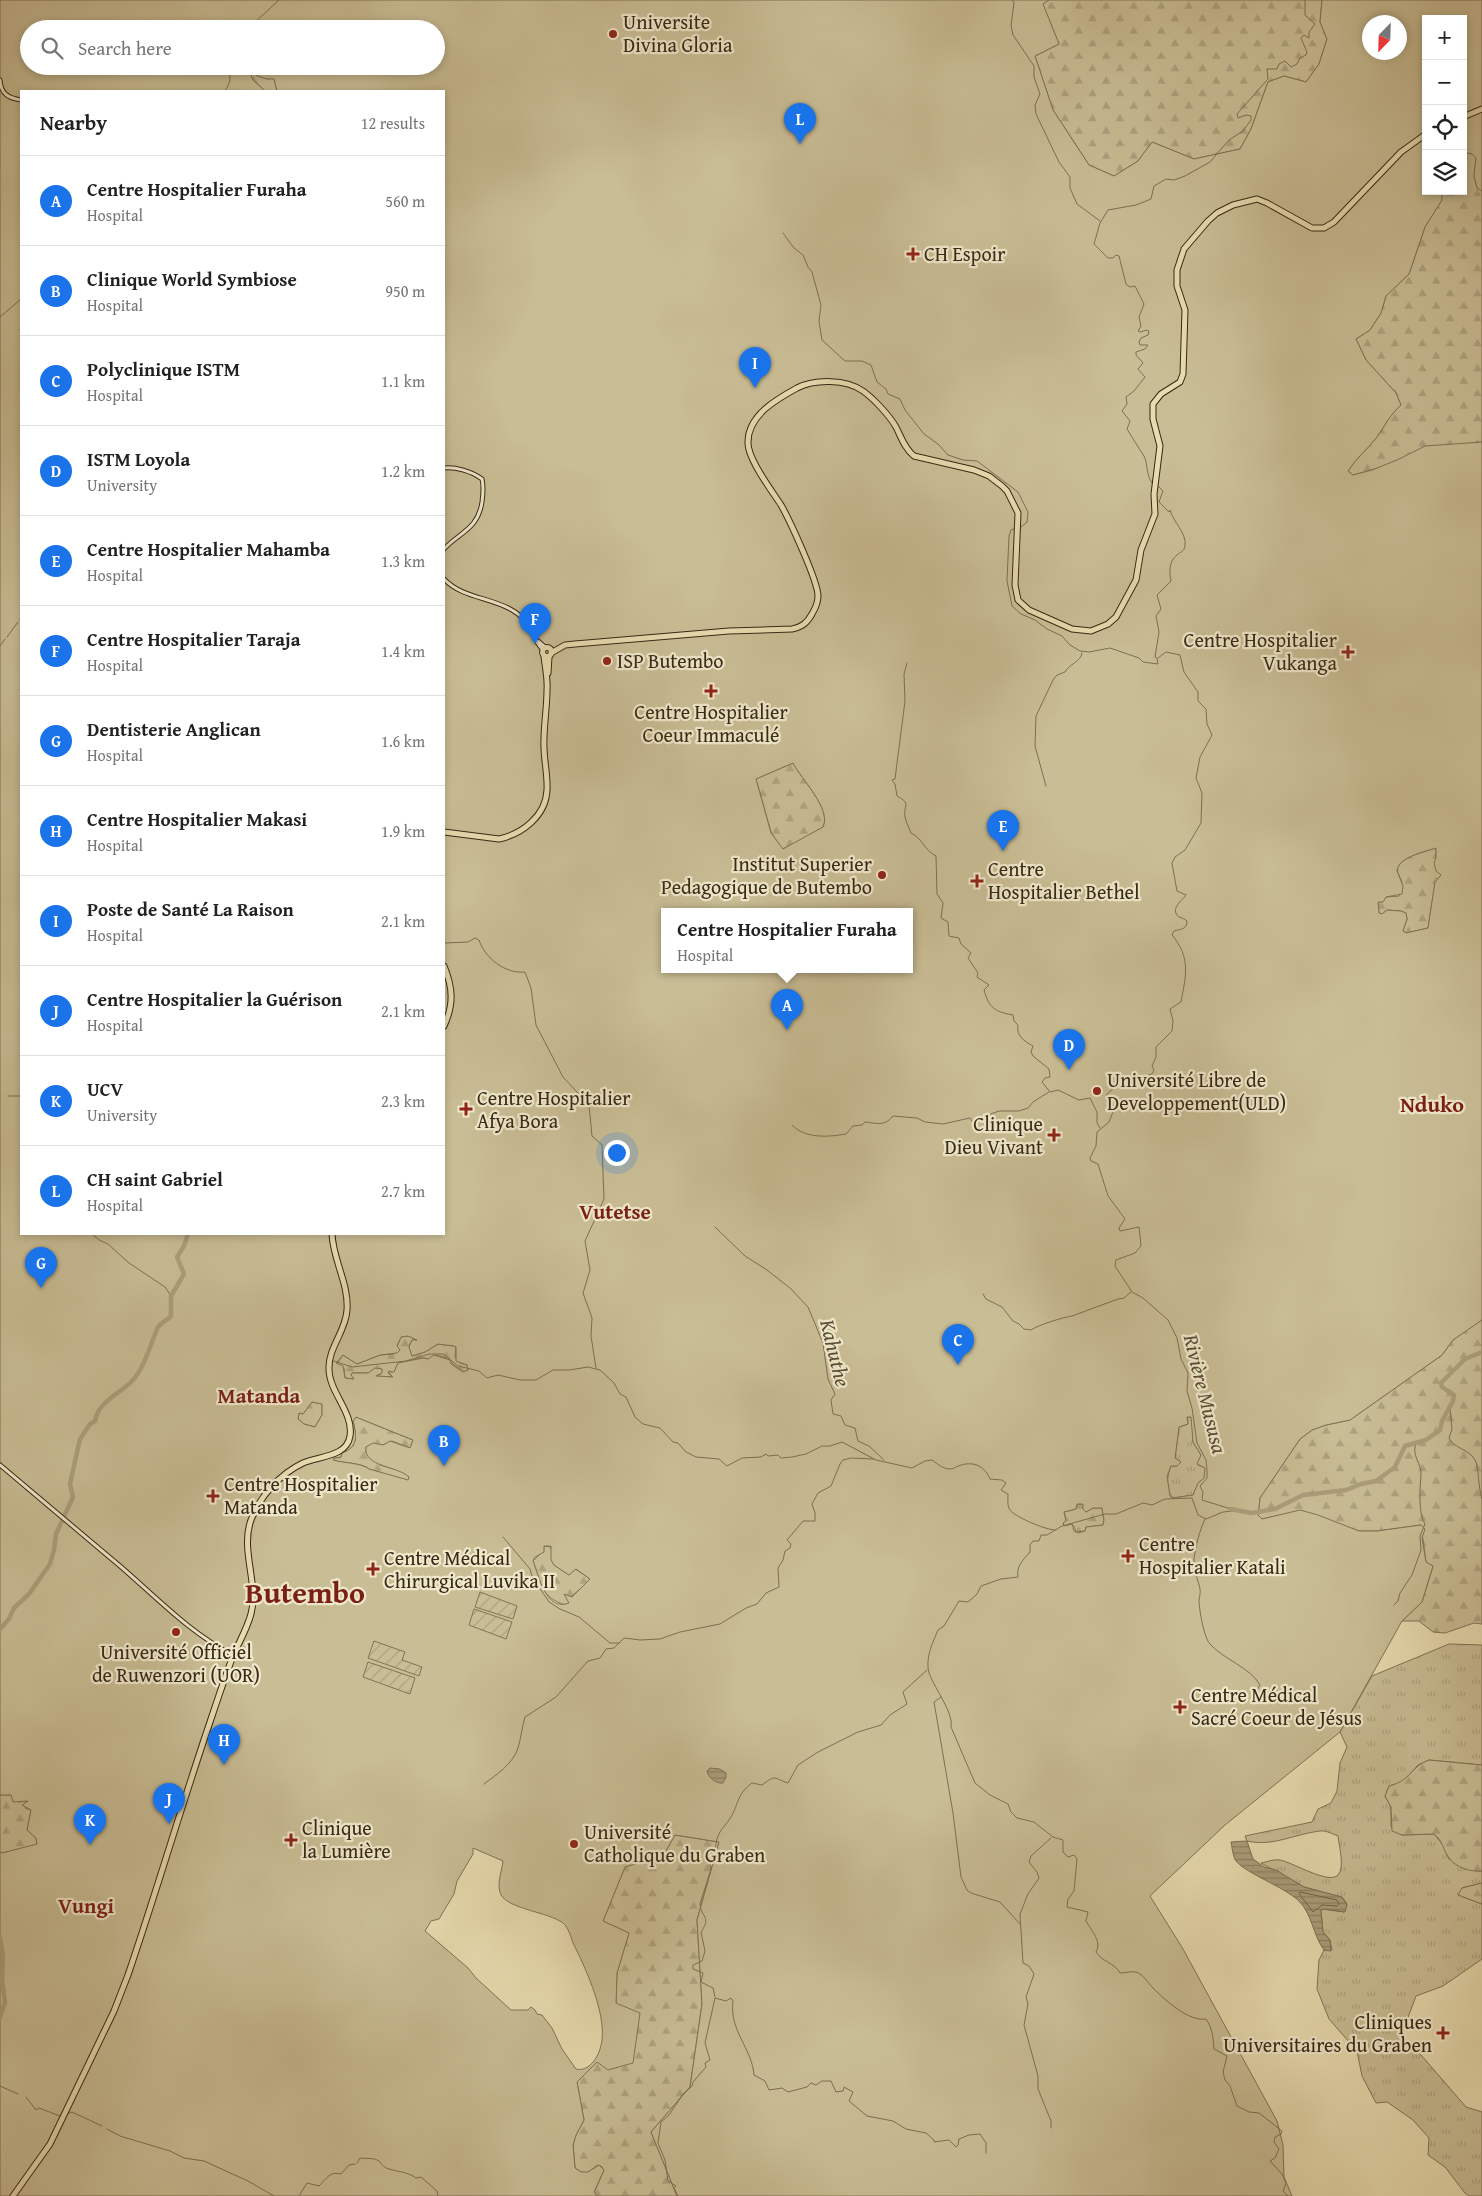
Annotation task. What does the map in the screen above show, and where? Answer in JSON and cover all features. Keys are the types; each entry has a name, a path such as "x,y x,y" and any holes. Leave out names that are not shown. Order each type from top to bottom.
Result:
{"highway":[{"path":"1467,115 1482,109"},
{"path":"445,832 500,839 521,832 536,817 547,793 544,745 547,652 555,646 610,643 729,631 792,628 800,627 807,622 818,601 816,586 788,519 762,476 749,450 748,442 753,426 764,409 774,401 805,385 842,383 862,391 892,422 914,456 974,470 989,476 1002,486 1007,491 1018,513 1015,585 1020,604 1028,610 1072,629 1091,631 1108,624 1116,617 1136,580 1141,550 1156,514 1156,486 1160,446 1152,408 1154,401 1180,382 1183,374 1185,310 1179,297 1177,277 1179,260 1187,245 1217,214 1253,199 1267,203 1312,228 1326,227 1334,222 1401,152 1422,137"},
{"path":"445,969 452,997 450,1011 445,1024"},
{"path":"13,2196 50,2144 119,1999 234,1655 246,1629 252,1609 253,1590 248,1542 249,1527 256,1510 268,1491 281,1478 302,1464 341,1450 347,1444 350,1436 350,1427 329,1370 333,1348 342,1330 347,1312 346,1289 332,1235"}],"main road":[{"path":"0,80 3,92 10,98 20,100"},
{"path":"445,468 454,468 476,475 482,479 484,488 479,517 470,528 445,548"},
{"path":"445,580 458,590 512,610 528,625 547,652"},
{"path":"0,1465 184,1622 216,1645 234,1655"}],"green space":[{"path":"0,0 1049,0 1043,4 1059,44 1035,56 1053,110 1089,165 1114,176 1138,161 1152,142 1194,159 1240,149 1251,129 1268,82 1284,76 1306,82 1319,64 1327,39 1320,22 1322,0 1482,0 1482,191 1477,188 1474,176 1476,158 1472,154 1467,153 1467,15 1422,15 1422,195 1442,195 1442,200 1425,227 1409,274 1386,296 1381,313 1370,330 1356,339 1366,360 1396,393 1401,405 1348,471 1353,475 1372,470 1425,446 1482,442 1482,1320 1453,1340 1442,1355 1350,1420 1312,1430 1300,1439 1260,1498 1258,1515 1262,1519 1300,1510 1359,1531 1377,1531 1421,1525 1425,1529 1422,1538 1426,1562 1433,1566 1422,1602 1402,1621 1340,1732 1225,1825 1150,1896 1183,1949 1277,2121 1283,2145 1284,2177 1292,2196 677,2196 651,2132 690,2087 702,2004 697,1920 719,1842 675,1835 659,1863 642,1862 625,1867 603,1921 629,1933 617,1973 616,2003 640,2013 633,2063 608,2070 597,2062 577,2082 584,2120 573,2145 575,2168 581,2172 588,2172 599,2165 604,2170 594,2192 597,2196 0,2196 0,1852 37,1844 36,1838 27,1830 31,1810 22,1805 28,1801 13,1802 11,1795 0,1795","holes":["793,763 820,803 825,820 823,827 783,849 771,833 756,779","1436,848 1434,863 1436,871 1441,875 1435,882 1428,928 1406,933 1403,931 1407,919 1406,913 1387,910 1382,914 1379,913 1378,902 1383,902 1386,897 1402,894 1403,886 1397,871 1398,866 1402,862 1419,853","408,1336 417,1340 412,1340 409,1347 412,1356 425,1352 438,1344 454,1346 456,1347 456,1361 467,1365 468,1370 463,1372 451,1364 450,1360 434,1355 428,1359 423,1358 398,1363 394,1372 388,1372 393,1377 376,1376 382,1373 382,1369 375,1368 368,1373 352,1373 351,1375 354,1379 345,1378 343,1366 336,1363 343,1355 357,1364 380,1355 397,1353 400,1350 397,1346 401,1337","312,1402 322,1404 322,1415 315,1427 304,1424 298,1419 299,1413 303,1414","356,1417 413,1440 410,1448 390,1441 383,1445 373,1443 366,1447 370,1459 404,1473 409,1477 408,1480 369,1469 362,1465 333,1460 334,1458 341,1457 342,1453 354,1444 353,1421","1187,1417 1191,1417 1193,1442 1201,1455 1197,1464 1205,1468 1204,1478 1198,1483 1193,1495 1173,1498 1170,1496 1167,1476 1171,1466 1177,1466 1181,1462 1175,1458 1179,1427 1188,1424","1077,1504 1083,1504 1083,1509 1086,1512 1093,1508 1102,1508 1103,1525 1086,1527 1085,1531 1078,1533 1074,1531 1072,1524 1064,1526 1063,1523 1066,1521 1064,1512 1076,1509","544,1546 551,1546 551,1560 554,1565 569,1575 576,1569 590,1579 572,1597 564,1594 569,1603 561,1604 549,1598 541,1583 533,1561 535,1557 544,1552","473,1848 503,1861 499,1887 501,1895 505,1900 556,1919 563,1923 569,1932 590,1980 602,2024 600,2049 597,2057 588,2067 576,2069 562,2049 552,2028 542,2015 537,2014 531,2007 528,2010 511,2010 476,1978 468,1968 425,1931 431,1921 439,1919 454,1894 457,1881 473,1854"]},
{"path":"1049,0 1322,0 1320,22 1327,39 1319,64 1306,82 1284,76 1268,82 1251,129 1240,149 1194,159 1152,142 1138,161 1114,176 1089,165 1053,110 1035,56 1059,44 1042,3"},
{"path":"251,75 264,75 267,79 274,78 277,90 264,90 253,80"},
{"path":"1467,153 1472,154 1476,158 1474,177 1477,188 1482,191 1482,442 1433,451 1353,475 1348,471 1351,466 1377,437 1401,405 1396,393 1366,360 1356,339 1370,330 1381,313 1386,296 1409,274 1425,227 1441,201 1442,195 1467,195"},
{"path":"793,763 820,803 825,820 823,827 793,845 782,849 771,832 756,779"},
{"path":"1436,848 1436,868 1441,875 1435,883 1428,928 1406,933 1403,931 1407,919 1406,913 1387,910 1382,914 1379,913 1378,902 1383,901 1386,897 1399,896 1402,882 1397,871 1398,866 1402,862 1412,856"},
{"path":"1482,1320 1482,1624 1474,1623 1445,1633 1433,1632 1419,1621 1402,1621 1422,1602 1433,1566 1426,1562 1421,1525 1377,1531 1359,1531 1300,1511 1262,1519 1258,1515 1260,1498 1300,1439 1312,1430 1350,1420 1442,1355 1453,1340"},
{"path":"408,1336 417,1339 412,1340 409,1346 412,1356 425,1352 438,1344 454,1346 456,1347 455,1357 460,1363 467,1365 468,1370 463,1372 444,1357 435,1355 429,1359 423,1358 398,1363 394,1373 389,1371 388,1373 393,1377 375,1376 381,1374 382,1369 368,1373 352,1373 354,1379 345,1378 344,1368 336,1365 343,1355 357,1364 380,1355 394,1354 401,1337"},
{"path":"312,1402 322,1404 322,1415 315,1427 304,1424 298,1419 299,1413 303,1414"},
{"path":"356,1417 413,1440 410,1448 392,1441 383,1445 366,1447 366,1453 380,1465 404,1472 409,1477 408,1481 362,1465 333,1460 333,1458 341,1457 342,1453 354,1444 355,1432 353,1421"},
{"path":"1187,1417 1192,1417 1193,1442 1201,1455 1198,1465 1205,1468 1205,1478 1199,1482 1193,1495 1173,1498 1168,1487 1168,1474 1171,1466 1177,1466 1181,1462 1175,1458 1179,1427 1188,1424"},
{"path":"1077,1504 1083,1504 1083,1509 1086,1512 1093,1508 1102,1508 1103,1525 1086,1527 1085,1531 1076,1532 1071,1524 1064,1526 1063,1523 1066,1521 1064,1512 1076,1509"},
{"path":"543,1546 551,1547 554,1565 569,1575 575,1569 590,1580 571,1597 566,1595 569,1603 565,1605 550,1598 540,1583 533,1561 544,1550"},
{"path":"480,1592 517,1606 513,1619 475,1607"},
{"path":"474,1609 512,1622 506,1639 469,1625"},
{"path":"374,1641 405,1652 402,1660 422,1667 419,1676 368,1658"},
{"path":"1449,1644 1482,1645 1482,1765 1429,1760 1418,1765 1402,1783 1389,1786 1385,1796 1391,1807 1391,1827 1402,1835 1434,1834 1444,1846 1449,1859 1476,1871 1482,1871 1482,1883 1462,1888 1463,1897 1482,1904 1482,1959 1443,1986 1416,1996 1404,2028 1403,2037 1466,2107 1482,2112 1482,2196 1469,2196 1465,2193 1445,2167 1428,2155 1429,2138 1413,2120 1387,2102 1376,2103 1362,2076 1357,2051 1329,2019 1317,1989 1319,1960 1324,1950 1332,1950 1330,1940 1323,1932 1321,1911 1323,1909 1344,1912 1347,1904 1343,1898 1304,1887 1261,1863 1280,1860 1319,1875 1333,1877 1338,1875 1341,1867 1338,1836 1320,1831 1274,1841 1256,1842 1247,1841 1245,1836 1312,1822 1318,1809 1331,1803 1337,1791 1340,1763 1347,1747 1340,1732 1372,1676"},
{"path":"368,1662 415,1678 410,1694 363,1677"},
{"path":"1429,1760 1482,1765 1482,1871 1473,1871 1460,1867 1452,1861 1434,1834 1402,1835 1392,1831 1391,1807 1385,1796 1389,1786 1407,1777 1418,1766"},
{"path":"0,1795 11,1795 18,1802 28,1801 25,1808 31,1810 27,1830 36,1838 37,1845 0,1852"},
{"path":"675,1835 719,1842 697,1920 702,2004 690,2087 651,2132 677,2196 597,2196 594,2193 604,2170 601,2166 596,2166 588,2173 581,2172 575,2168 573,2145 584,2120 577,2082 597,2062 616,2003 617,1973 629,1933 603,1921 625,1867 642,1862 659,1863"},
{"path":"1482,1883 1482,1904 1458,1895 1462,1888"}],"water":[{"path":"710,1768 720,1769 726,1773 723,1783 711,1778 707,1771"},
{"path":"1247,1841 1253,1859 1264,1867 1276,1870 1304,1887 1342,1897 1347,1905 1345,1912 1323,1909 1321,1911 1323,1932 1330,1940 1331,1951 1324,1950 1320,1944 1307,1912 1299,1901 1284,1890 1248,1871 1236,1861 1231,1842"}],"waterway":[{"path":"257,20 279,0"},
{"path":"1012,0 1014,3 1011,25 1013,35 1034,66 1034,77 1040,94 1035,105 1036,114 1059,162 1070,177 1070,188 1077,204 1100,221"},
{"path":"1152,483 1144,456 1127,429 1130,421 1122,411 1127,404 1126,397 1134,391 1145,377 1138,369 1143,363 1136,355 1136,352 1145,349 1148,345 1140,345 1139,342 1141,338 1148,335 1149,331 1138,331 1141,326 1139,317 1144,304 1135,286 1130,287 1126,284 1119,256 1116,255 1113,258 1108,258 1094,244 1100,223 1108,210 1136,205 1151,199 1154,186 1166,179 1174,180 1185,176 1210,162 1229,140 1243,131 1251,120 1251,116 1246,115 1238,118 1237,114 1268,79 1267,69 1277,69 1279,64 1285,61 1291,67 1306,55 1307,52 1301,38 1304,35 1309,38 1309,32 1315,24 1305,15 1305,0"},
{"path":"226,90 229,84 229,75"},
{"path":"783,233 794,248 803,255 812,272 821,305 819,321 822,340 845,361 862,361 871,365 877,382 886,389 888,394 900,399 905,410 924,434 938,444 948,455 963,460 977,461 1018,492 1028,512 1027,522 1021,527"},
{"path":"0,317 20,300"},
{"path":"1017,528 1011,530 1009,536 1007,581 1012,606 1021,614 1062,636 1070,645 1080,651 1089,652 1110,648 1139,658 1143,662 1158,664 1155,657 1159,632 1156,616 1161,609 1157,595 1171,581 1171,563 1174,557 1184,550 1185,546 1182,532 1170,510 1169,512 1159,502 1163,491 1158,486"},
{"path":"7,637 18,622"},
{"path":"0,646 5,639"},
{"name":"Rivière Mususa","path":"1158,658 1166,652 1180,655 1184,672 1198,692 1198,701 1206,709 1207,724 1212,735 1200,757 1196,778 1202,793 1201,823 1185,850 1175,857 1172,863 1177,891 1186,895 1175,911 1179,917 1187,921 1187,924 1183,929 1174,931 1172,935 1185,959 1184,983 1181,1002 1170,1009 1173,1021 1172,1031 1156,1047 1152,1074 1115,1087 1107,1094 1106,1100 1115,1107 1109,1122 1097,1132 1096,1146 1090,1158 1091,1161 1098,1164 1108,1196 1125,1219 1119,1228 1120,1231 1139,1227 1141,1246 1135,1253 1116,1260 1115,1266 1132,1292 1143,1298 1168,1320 1177,1338 1181,1359 1188,1373 1187,1391 1192,1408 1197,1443 1206,1460 1207,1478 1200,1486 1203,1492 1202,1500 1231,1509"},
{"path":"1046,786 1035,746 1036,716 1053,680 1077,661 1082,653"},
{"path":"907,663 904,674 905,701 895,779 892,780 895,784 897,796 906,803 905,817 911,833 936,856 937,894 943,903 941,918 948,922 949,936 959,938 961,944 971,953 968,958 978,973 977,977 989,985 984,990 988,1001 997,1011 1013,1015 1014,1021 1018,1025 1019,1035 1033,1046 1031,1052 1033,1056 1049,1069 1050,1077 1045,1078 1042,1082 1050,1092 1058,1090 1079,1100 1090,1098 1097,1112 1097,1123 1100,1128"},
{"path":"445,943 468,942 475,938 479,940 486,953 497,964 503,968 525,972 531,988 536,1025 563,1077 589,1105 592,1136 602,1145 604,1199 585,1241 590,1270 583,1293 592,1318 591,1336 596,1368"},
{"path":"792,1125 797,1130 810,1135 832,1136 846,1134 853,1126 862,1125 865,1122 887,1122 893,1116 917,1118 925,1122 943,1124 970,1118 972,1121 999,1111 1019,1111 1028,1108 1033,1102 1049,1092"},
{"path":"8,1096 20,1096"},
{"name":"Kahuthe","path":"715,1227 745,1256 790,1288 808,1307 823,1343 828,1379 835,1394 831,1400 833,1414 841,1416 845,1425 855,1428 858,1441 869,1446 884,1460"},
{"path":"93,1235 108,1244 129,1263 165,1287 171,1296"},
{"path":"0,1629 9,1619 14,1608 29,1594 50,1564 56,1534 73,1497 70,1484 80,1439 90,1424 95,1421 97,1414 105,1403 135,1377 146,1357 158,1327 171,1316 171,1296 184,1274 177,1257 188,1235"},
{"path":"983,1294 986,1299 1002,1307 1013,1321 1024,1329 1031,1330 1051,1321 1072,1316 1124,1298 1131,1292"},
{"name":"Rivière Mususa","path":"1231,1509 1251,1513 1275,1509 1303,1495 1346,1490 1376,1481 1395,1467 1405,1446 1426,1440 1440,1430 1454,1395 1442,1387 1441,1383 1465,1359 1482,1352"},
{"path":"331,1360 352,1367 406,1361 429,1354 443,1354 458,1366 479,1371 487,1378 498,1375 520,1380 536,1380 553,1370 588,1367 600,1370 614,1383 620,1394 626,1397 635,1417 643,1424 660,1428 673,1442 678,1443 686,1452 696,1457 719,1459 727,1466 742,1458 761,1457 766,1454 768,1456 778,1455 781,1458 792,1457 806,1454 822,1446 830,1446 842,1442 876,1460 912,1468 925,1461 932,1460 947,1469 971,1464 982,1468 990,1479 1002,1480 1006,1483 1001,1490 1008,1494 1008,1507 1013,1513 1031,1523 1055,1530"},
{"path":"1450,1407 1452,1429 1449,1438 1475,1460 1482,1499"},
{"path":"1394,1605 1412,1575 1421,1550 1420,1536 1425,1524 1420,1507 1421,1471 1415,1452 1416,1444 1420,1442"},
{"path":"484,1784 504,1769 516,1754 525,1717 556,1697 588,1661 600,1658 606,1649 614,1648 624,1638 640,1640 660,1639 680,1632 720,1624 746,1608 757,1604 766,1593 779,1587 778,1568 783,1560 785,1551 790,1548 791,1544 787,1540 803,1521 815,1521 812,1504 818,1493 831,1486 843,1460 851,1458 874,1459"},
{"path":"1240,1510 1223,1512 1206,1519 1198,1515 1192,1498 1165,1499 1152,1505 1143,1503 1116,1514 1105,1514 1062,1526 1047,1535 1041,1535 1039,1541 1033,1541 1030,1545 1030,1552 1019,1566 1018,1577 1001,1579 981,1586 977,1594 968,1602 959,1601 944,1626 938,1630 929,1653 928,1667 932,1680 949,1712 951,1727 975,1783 990,1795 1008,1804 1011,1812 1017,1818 1034,1822 1053,1837 1063,1840 1063,1852 1068,1857 1074,1855 1077,1859 1074,1891 1068,1899 1067,1907 1088,1912 1086,1921 1097,1940 1098,1948 1096,1952 1120,1973 1139,1973 1164,1998 1185,2014 1199,2019 1206,2019 1213,2037 1214,2049 1227,2056 1223,2072 1237,2106 1249,2112 1259,2113 1282,2131 1281,2134 1275,2137 1274,2142 1279,2149 1275,2158 1270,2161 1282,2174 1286,2183 1283,2191 1288,2196"},
{"path":"1205,1519 1198,1539 1194,1562 1200,1589 1199,1604 1204,1630 1210,1644 1256,1679 1260,1685 1257,1690"},
{"path":"503,1537 530,1569 532,1576 549,1602 579,1617 610,1643 619,1643"},
{"path":"715,1997 713,1988 701,1982 703,1973 693,1969 693,1965 702,1961 705,1951 701,1932 706,1920 700,1904 711,1869 709,1862 712,1858 718,1836 731,1817 741,1795 752,1783 762,1785 773,1778 788,1783 798,1765 818,1752 858,1732 881,1725 890,1715 907,1704 903,1692 927,1670"},
{"path":"941,1697 934,1702 953,1813 961,1877 967,1890 1000,1902 1020,1924"},
{"path":"1051,1838 1031,1856 1029,1862 1039,1878 1028,1894 1020,1914 1023,1963 1029,1966 1034,1974 1026,1997 1028,2004 1024,2025 1038,2076 1038,2089 1051,2121 1051,2128"},
{"path":"0,1938 3,1956 2,1980 5,2002 0,2017"},
{"path":"678,2196 674,2188 676,2186 668,2181 665,2160 658,2143 661,2122 669,2115 683,2094 692,2086 693,2082 706,2067 705,2063 710,2060 705,2043 715,1998 726,2001 731,1998 733,2001 734,2021 749,2056 754,2075 765,2081 769,2090 782,2088 788,2092 807,2087 811,2083 816,2085 822,2081 831,2081 836,2092 843,2091 844,2087 853,2092 849,2101 867,2116 893,2121 906,2129 926,2133 934,2142 949,2140 956,2147 959,2139 969,2135 980,2134 986,2143 986,2153"},
{"path":"0,2086 18,2094"},
{"path":"26,2097 36,2110 39,2108 61,2115"},
{"path":"67,2114 72,2112 102,2126"},
{"path":"107,2129 120,2136 170,2151 184,2158 204,2161 248,2181 274,2196"},
{"path":"357,2163 360,2158 378,2160 387,2169 407,2173 416,2178 421,2177 437,2191 438,2196"},
{"path":"299,2196 307,2183 319,2186 331,2174 341,2174 349,2165 355,2164"}],"place":[{"name":"Universite Divina Gloria","path":"613,34"},
{"name":"CH saint Gabriel","path":"800,144"},
{"name":"CH Espoir","path":"913,254"},
{"name":"Poste de Santé La Raison","path":"755,388"},
{"name":"Centre Hospitalier Taraja","path":"535,644"},
{"name":"Centre Hospitalier Vukanga","path":"1348,652"},
{"name":"ISP Butembo","path":"607,661"},
{"name":"Centre Hospitalier Coeur Immaculé","path":"711,691"},
{"name":"Centre Hospitalier Mahamba","path":"1003,851"},
{"name":"Institut Superier Pedagogique de Butembo","path":"882,875"},
{"name":"Centre Hospitalier Bethel","path":"977,881"},
{"name":"Centre Hospitalier Furaha","path":"787,1030"},
{"name":"ISTM Loyola","path":"1069,1070"},
{"name":"Université Libre de Developpement(ULD)","path":"1097,1091"},
{"name":"Centre Hospitalier Afya Bora","path":"466,1109"},
{"name":"Clinique Dieu Vivant","path":"1054,1135"},
{"name":"Dentisterie Anglican","path":"41,1288"},
{"name":"Polyclinique ISTM","path":"958,1365"},
{"name":"Clinique World Symbiose","path":"444,1466"},
{"name":"Centre Hospitalier Matanda","path":"213,1496"},
{"name":"Centre Hospitalier Katali","path":"1128,1556"},
{"name":"Centre Médical Chirurgical Luvika II","path":"373,1569"},
{"name":"Université Officiel de Ruwenzori (UOR)","path":"176,1632"},
{"name":"Centre Médical Sacré Coeur de Jésus","path":"1180,1707"},
{"name":"Centre Hospitalier Makasi","path":"224,1765"},
{"name":"Centre Hospitalier la Guérison","path":"169,1824"},
{"name":"Clinique la Lumière","path":"291,1840"},
{"name":"Université Catholique du Graben","path":"574,1844"},
{"name":"UCV","path":"90,1845"},
{"name":"Cliniques Universitaires du Graben","path":"1443,2033"}],"district":[{"name":"Nduko","path":"1432,1104"},
{"name":"Vutetse","path":"615,1212"},
{"name":"Matanda","path":"259,1396"},
{"name":"Butembo","path":"305,1593"},
{"name":"Vungi","path":"86,1906"}]}
